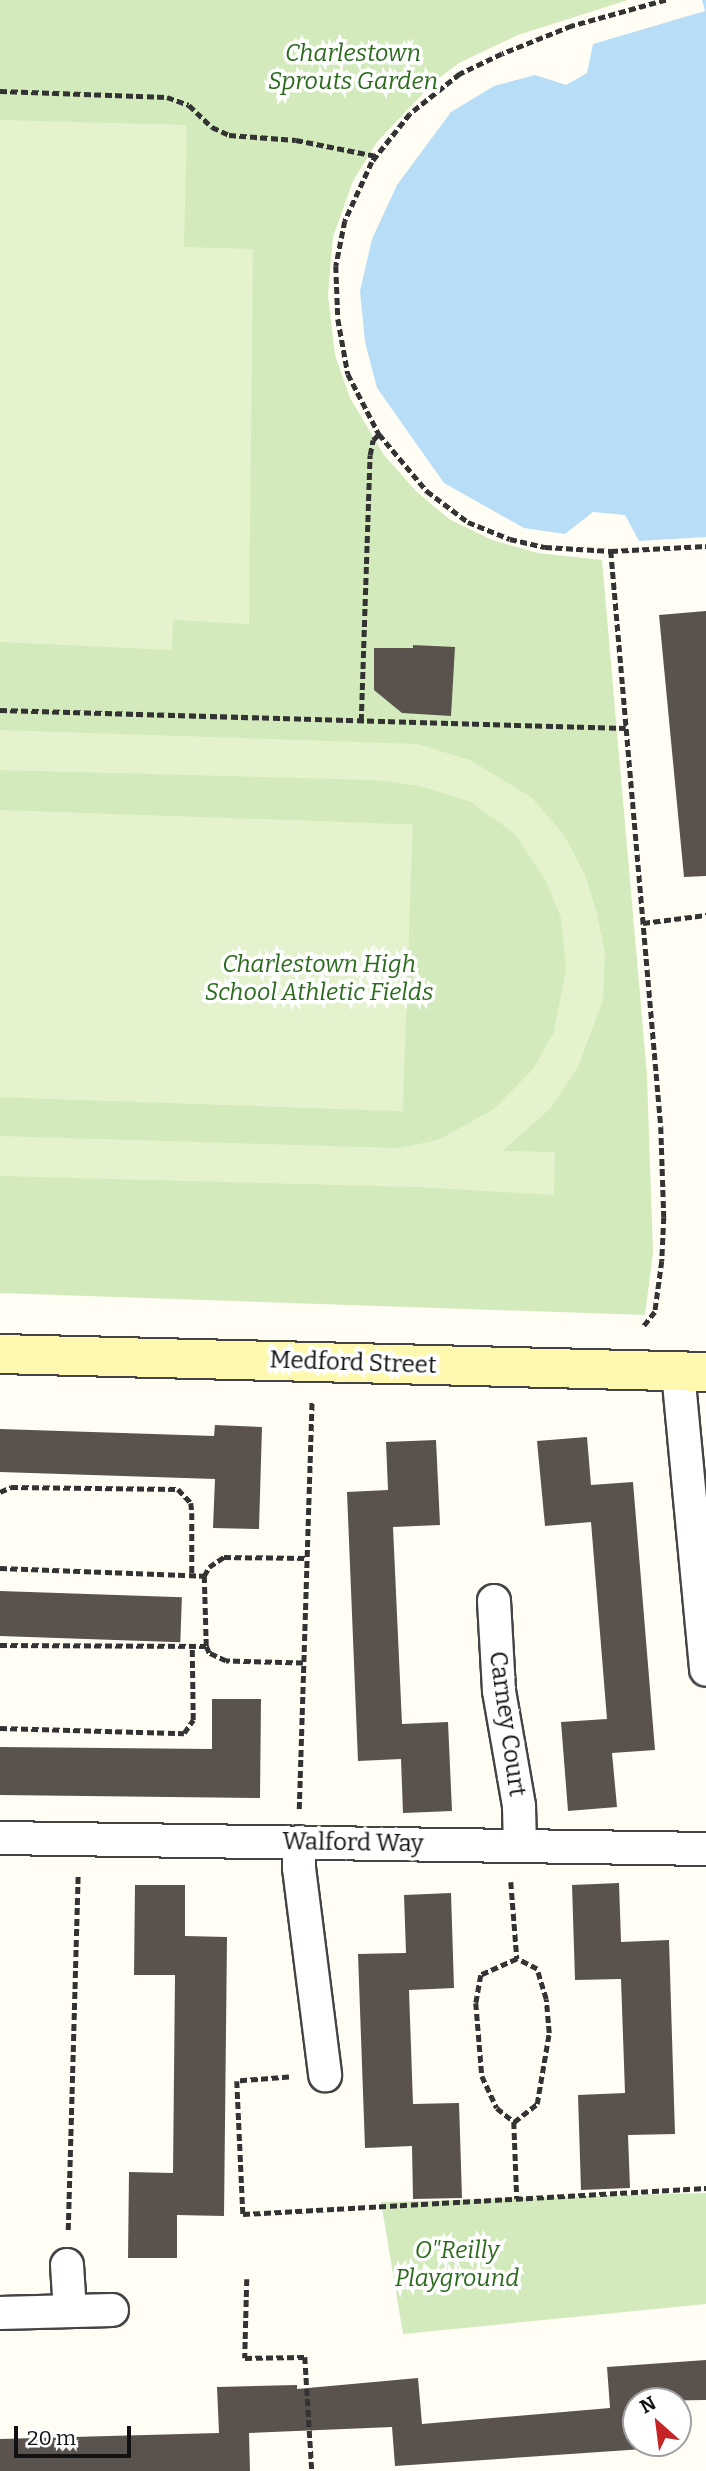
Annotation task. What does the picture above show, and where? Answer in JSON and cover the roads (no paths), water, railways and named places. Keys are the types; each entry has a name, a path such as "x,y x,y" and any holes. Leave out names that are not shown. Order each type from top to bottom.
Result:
{"main road":[{"name":"Medford Street","path":"0,1354 692,1372"}],"street":[{"path":"692,1372 706,1670"},
{"name":"Carney Court","path":"494,1601 499,1691 519,1806 514,1846"},
{"name":"Walford Way","path":"0,1838 706,1849"},
{"path":"299,1842 299,1868 325,2076"},
{"path":"67,2265 70,2311"},
{"path":"0,2313 112,2310"}],"water":[{"path":"702,0 706,0 706,537 639,541 625,515 593,512 565,534 524,528 444,483 377,388 365,342 360,291 372,239 397,185 451,112 494,86 535,75 566,85 587,73 593,44 705,11"}],"park label":[{"name":"Charlestown Sprouts Garden","path":"353,68"},
{"name":"Charlestown High School Athletic Fields","path":"319,979"},
{"name":"O\"Reilly Playground","path":"457,2265"}]}
